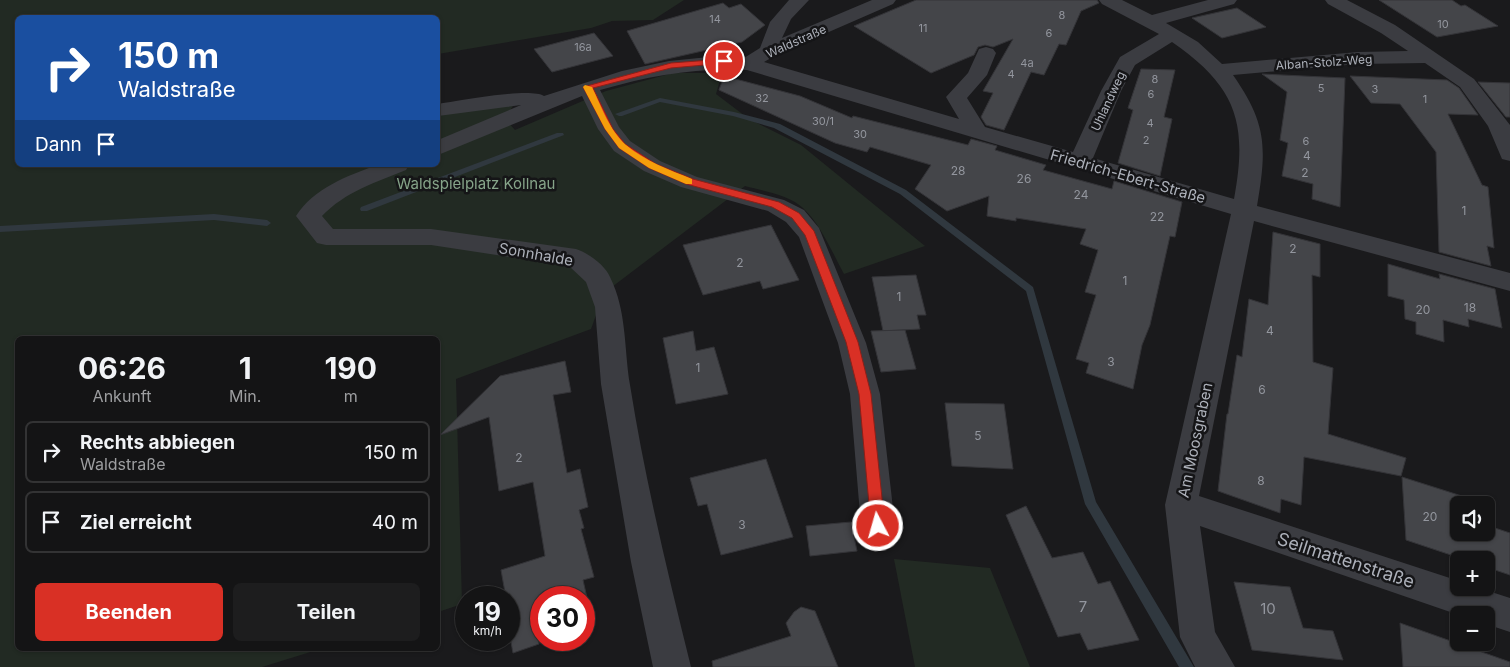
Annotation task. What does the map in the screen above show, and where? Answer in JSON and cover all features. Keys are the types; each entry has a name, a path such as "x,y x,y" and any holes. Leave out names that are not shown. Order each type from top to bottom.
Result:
{"street":[{"path":"769,51 773,32 790,7 800,0"},
{"name":"Waldstraße","path":"440,110 517,99 556,99 588,87 671,65 724,61 748,64 769,51 887,0"},
{"name":"Am Moosgraben","path":"1108,0 1151,21 1172,34 1218,70 1235,95 1248,121 1251,154 1244,210 1224,314 1181,505 1198,636 1216,667"},
{"path":"1151,21 1228,0"},
{"path":"1334,0 1388,29 1467,83 1499,125 1510,154"},
{"name":"Uhlandweg","path":"1080,163 1111,90 1127,61 1172,34"},
{"path":"978,133 956,97 978,75 986,53"},
{"name":"Alban-Stolz-Weg","path":"1218,70 1358,58 1430,57"},
{"name":"Friedrich-Ebert-Straße","path":"748,64 1244,210 1510,282"},
{"path":"588,87 609,129 622,146 652,166 689,182 776,205 795,216 810,234 852,342 865,394 878,526"},
{"path":"440,147 556,99"},
{"name":"Sonnhalde","path":"393,167 349,183 322,200 308,216 326,237 432,237 576,258 598,278 608,307 615,384 648,562 672,667"},
{"name":"Seilmattenstraße","path":"1181,505 1510,615"}],"green space":[{"name":"Waldspielplatz Kollnau","path":"0,0 684,0 653,20 612,21 591,28 440,54 440,15 15,15 15,167 440,167 440,110 517,99 505,119 515,130 606,91 673,73 722,73 716,94 749,119 801,145 925,246 844,274 821,231 803,208 784,197 745,186 604,293 591,329 456,379 462,586 455,586 455,606 440,611 440,336 15,336 15,651 314,651 262,667 0,667"},
{"path":"894,559 990,568 1030,667 915,667"}],"building":[{"path":"916,0 1097,0 1099,3 1081,11 1066,45 1059,44 1044,75 1031,72 1004,130 986,125 981,117 993,93 983,91 1013,39 993,47 985,45 978,47 974,55 931,73 854,26"},
{"path":"1379,0 1452,0 1461,6 1465,5 1498,26 1437,37"},
{"path":"723,3 729,8 741,4 765,25 742,42 645,64 627,31"},
{"path":"1237,8 1266,27 1222,38 1192,18"},
{"path":"594,33 613,56 552,72 534,49"},
{"path":"1141,69 1175,70 1164,117 1172,119 1160,176 1118,163 1133,110 1128,108"},
{"path":"1262,74 1345,78 1340,207 1312,199 1313,184 1282,176 1288,143 1280,140 1287,92"},
{"path":"724,76 800,96 852,118 853,116 968,145 971,139 997,146 995,150 1046,165 1043,170 1112,189 1114,181 1182,202 1175,237 1170,236 1150,325 1142,345 1133,389 1086,373 1089,363 1076,359 1096,295 1085,292 1098,250 1080,244 1086,229 1016,218 1016,221 987,216 989,196 947,211 915,189 931,165 870,147 867,152 835,143 719,90"},
{"path":"1350,76 1447,80 1459,88 1478,115 1448,114 1482,185 1488,187 1494,248 1487,246 1491,266 1439,252 1436,152 1400,104 1371,103"},
{"path":"1478,82 1510,83 1510,117 1506,117"},
{"path":"771,225 799,280 763,289 760,281 703,295 683,245"},
{"path":"1273,232 1320,244 1320,277 1312,275 1313,362 1333,368 1328,434 1406,458 1401,476 1304,457 1301,505 1281,499 1280,513 1218,491 1227,414 1237,355 1242,357 1249,299 1268,305"},
{"path":"1388,264 1440,279 1439,274 1495,289 1502,328 1468,319 1469,327 1443,320 1444,342 1416,334 1416,322 1405,319 1404,300 1388,296"},
{"path":"916,275 926,315 917,315 920,329 883,331 872,277"},
{"path":"905,330 916,369 881,372 871,331"},
{"path":"693,331 696,351 714,347 728,394 676,404 663,338"},
{"path":"565,361 571,392 553,395 567,473 580,469 588,507 579,510 584,528 581,529 594,577 583,580 584,586 530,586 530,647 520,651 520,586 504,586 501,570 545,556 533,482 499,491 489,417 440,435 500,376"},
{"path":"945,403 1004,404 1013,469 952,466"},
{"path":"766,459 793,537 721,555 707,504 698,506 690,478"},
{"path":"1402,477 1462,496 1450,496 1450,541 1495,541 1495,528 1510,533 1510,575 1495,570 1495,551 1450,551 1450,555 1406,540"},
{"path":"1026,506 1052,558 1083,552 1098,584 1110,581 1139,640 1088,650 1080,633 1058,637 1006,515"},
{"path":"851,522 857,551 810,556 806,526"},
{"path":"1234,582 1290,587 1303,628 1333,631 1343,660 1252,650"},
{"path":"801,607 815,611 838,667 713,667 712,661 791,636 786,623 794,612"},
{"path":"1400,623 1450,641 1450,651 1479,651 1510,662 1510,667 1403,667"}],"waterway":[{"path":"619,114 660,100 734,114 777,126 903,192 1030,289 1091,504 1187,667"},
{"path":"364,209 560,135"},
{"path":"0,229 214,217 267,223"}],"slow traffic":[{"path":"588,87 609,129 622,146 652,166 689,181"}],"route":[{"path":"724,61 671,65 588,87 609,129 622,146 652,166 689,182 776,205 795,216 810,234 852,342 865,394 878,526"}]}
